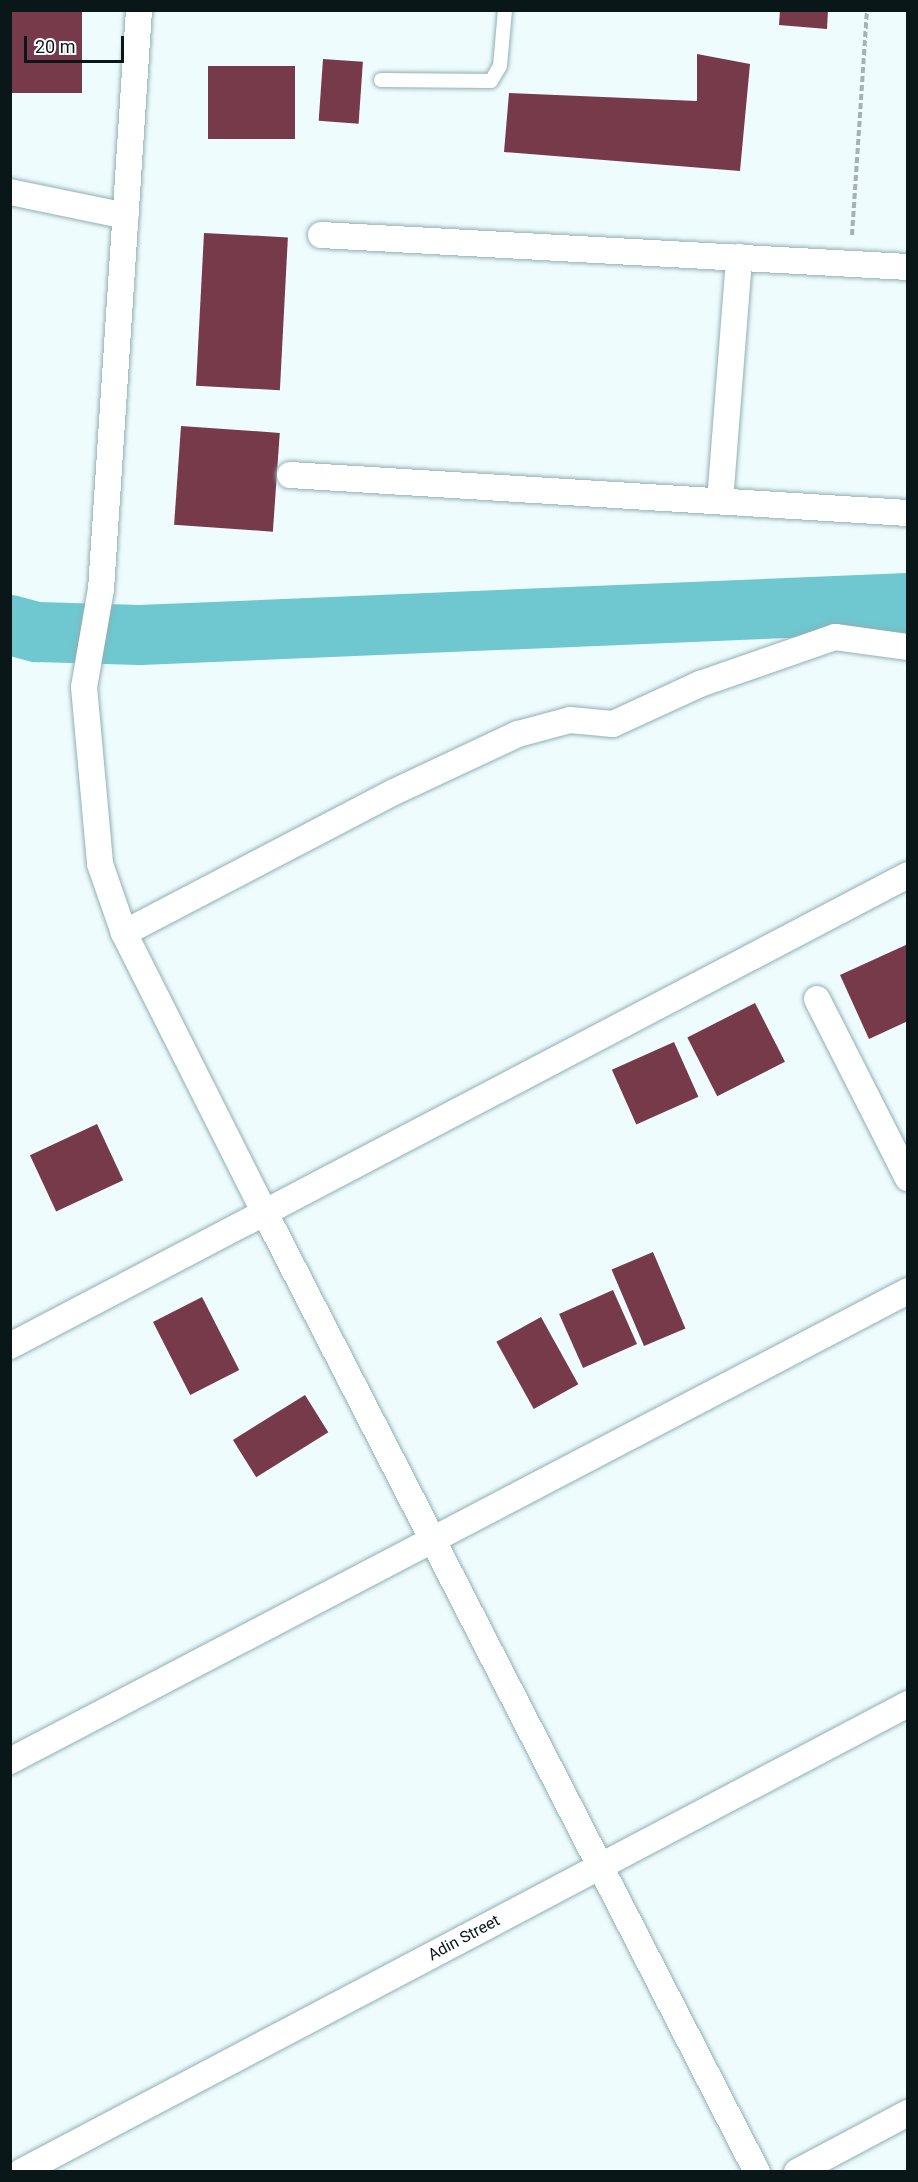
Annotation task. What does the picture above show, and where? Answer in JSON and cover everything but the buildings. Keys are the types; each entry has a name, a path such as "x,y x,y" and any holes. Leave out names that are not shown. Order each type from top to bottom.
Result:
{"street":[{"path":"139,10 101,589 84,687 100,864 124,933 265,1213 435,1538 598,1867 757,2172"},
{"path":"10,192 126,216"},
{"path":"321,235 908,267"},
{"path":"720,501 739,257"},
{"path":"290,475 908,513"},
{"path":"124,933 394,792 518,734 570,720 613,724 700,684 835,637 908,647"},
{"path":"10,1346 908,875"},
{"path":"817,999 908,1178"},
{"path":"10,1761 908,1291"},
{"name":"Adin Street","path":"21,2172 908,1704"},
{"path":"797,2172 908,2113"}],"lane":[{"path":"381,80 490,81 500,66 505,10"}],"path":[{"path":"850,263 867,10"}],"waterway":[{"path":"10,625 37,632 140,635 908,603"}]}
